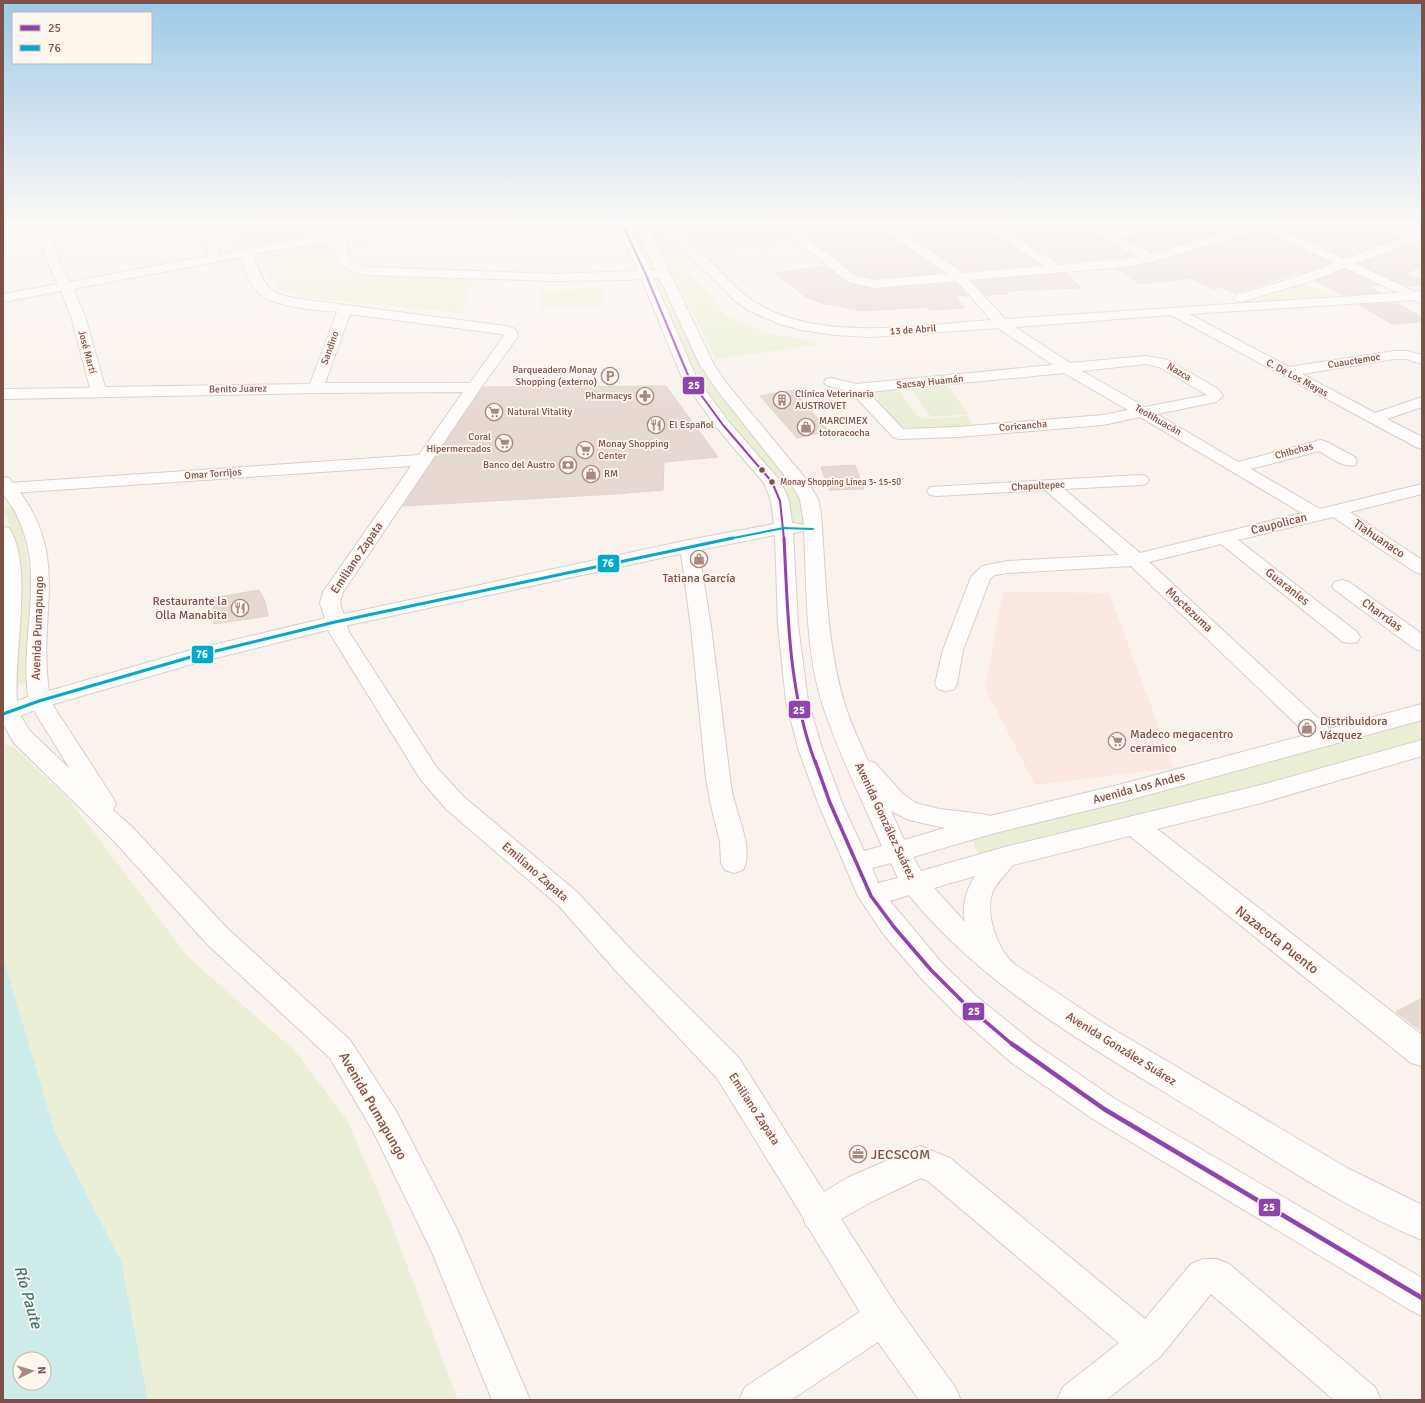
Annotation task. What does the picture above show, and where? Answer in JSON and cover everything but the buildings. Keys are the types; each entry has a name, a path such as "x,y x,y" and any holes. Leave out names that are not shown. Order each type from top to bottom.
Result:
{"street":[{"path":"3,298 58,288"},
{"name":"José Martí","path":"67,288 78,316 98,392"},
{"path":"261,288 271,297 299,303 345,308"},
{"path":"652,288 690,380 722,425 772,482 780,501 784,528 788,624 797,701 810,748 830,803 871,896 894,927 931,970 966,1005 1023,1054 1104,1109 1422,1298"},
{"name":"Avenida González Suárez","path":"671,288 707,364 722,387 800,483 809,499 813,529 820,629 834,705 853,753 897,851 914,883 960,934 1004,972 1091,1031 1240,1123 1335,1179 1422,1223"},
{"name":"13 de Abril","path":"730,288 754,309 785,322 839,332 870,333 1173,311 1419,297"},
{"name":"Teotihuacán","path":"970,288 1002,324 1067,368 1237,466 1316,514"},
{"path":"1173,311 1222,303 1273,288"},
{"path":"1400,288 1419,297"},
{"name":"Emiliano Zapata","path":"345,308 505,330 510,332 511,336 474,387 333,592 330,603 339,632 429,774 455,803 568,899 626,963 728,1068 773,1138 882,1318 942,1400"},
{"name":"Sandino","path":"316,388 345,308"},
{"name":"C. De Los Mayas","path":"1173,311 1422,444"},
{"name":"Cuauctemoc","path":"1285,372 1394,355 1407,355 1422,360"},
{"name":"Nazca","path":"1067,368 1154,360 1164,363 1213,392 1214,396 1211,399 1145,413"},
{"name":"Sacsay Huamán","path":"856,389 1067,368"},
{"path":"831,382 856,389"},
{"name":"Benito Juarez","path":"3,394 316,388 474,387"},
{"name":"Coricancha","path":"856,389 899,434 957,432 1096,420 1145,413"},
{"path":"1375,418 1422,402"},
{"name":"Chibchas","path":"1237,466 1321,445 1348,460"},
{"name":"Omar Torrijos","path":"5,487 424,460"},
{"name":"Chapultepec","path":"936,491 1140,480"},
{"name":"Moctezuma","path":"1049,486 1136,560 1325,738"},
{"name":"Avenida Pumapungo","path":"5,487 31,525 37,544 41,595 36,686 39,701 122,833"},
{"name":"Caupolican","path":"946,684 953,650 981,577 989,570 1007,567 1136,560 1316,514 1422,489"},
{"name":"Tiahuanaco","path":"1335,510 1422,568"},
{"path":"5,713 39,701 191,657 335,622 689,546 784,528 813,529"},
{"name":"Avenida Pumapungo","path":"3,532 10,552 11,575 11,603 4,694 5,713 22,737 122,833 218,937 340,1049 385,1122 445,1241 511,1400"},
{"name":"Guaraníes","path":"1224,538 1350,637"},
{"path":"689,546 701,627 718,778 733,842 734,863"},
{"name":"Charrúas","path":"1342,586 1422,644"},
{"name":"Avenida Los Andes","path":"856,863 995,824 1122,793 1422,712"},
{"path":"871,896 1005,857 1261,794 1422,748"},
{"path":"853,753 897,803 914,812 934,818 995,824"},
{"name":"Nazacota Puento","path":"1134,825 1422,1053"},
{"path":"1004,972 988,951 977,914 978,898 982,887 1005,857"},
{"path":"818,1214 859,1190 920,1162 939,1169 1147,1344"},
{"path":"1076,1400 1147,1344 1204,1276 1217,1276 1362,1400"},
{"path":"758,1400 882,1318"}],"shaded area":[{"path":"1003,592 1109,593 1174,768 1035,785 985,688"}],"green space":[{"path":"277,288 471,288 461,313 318,299 279,291"},
{"path":"602,288 605,305 540,308 542,291"},
{"path":"652,288 671,288 707,365 800,483 813,529 784,528 780,501 706,403"},
{"path":"680,288 704,288 725,315 767,333 822,344 716,359"},
{"path":"1290,288 1316,288 1332,296 1230,304"},
{"path":"946,384 968,414 931,417 910,388"},
{"path":"898,389 918,417 927,419 967,416 974,426 908,431 900,426 871,395 873,391"},
{"path":"7,507 12,508 22,529 30,575 31,598 26,683 13,687 21,601 21,578 18,552 4,510"},
{"path":"1422,708 1422,748 983,857 978,853 975,845 974,836 995,824 1174,768 1325,738"},
{"path":"3,744 15,748 70,801 188,957 294,1050 347,1120 386,1210 458,1400 148,1400 121,1261 55,1132 3,957"}],"water":[{"name":"Río Paute","path":"3,957 55,1132 121,1261 148,1400 3,1400"}],"transit line":[{"name":"25","path":"652,288 690,380 723,425 772,482 780,501 784,528 788,625 797,701 810,748 830,803 871,896 894,927 931,970 966,1005 1023,1053 1104,1109 1422,1298"},
{"name":"76","path":"3,714 39,701 191,657 335,622 689,546 784,528 813,529"}],"place":[{"name":"Parqueadero Monay Shopping (externo)","path":"610,376"},
{"name":"Pharmacys","path":"645,396"},
{"name":"Clínica Veterinaria AUSTROVET","path":"782,400"},
{"name":"Natural Vitality","path":"494,412"},
{"name":"El Español","path":"656,425"},
{"name":"MARCIMEX totoracocha","path":"806,427"},
{"name":"Coral Hipermercados","path":"504,443"},
{"name":"Monay Shopping Center","path":"585,450"},
{"name":"Banco del Austro","path":"568,465"},
{"name":"RM","path":"591,474"},
{"name":"Monay Shopping Línea 3- 15-50","path":"772,482"},
{"name":"Tatiana García","path":"699,559"},
{"name":"Restaurante la Olla Manabita","path":"240,608"},
{"name":"Distribuidora Vázquez","path":"1307,728"},
{"name":"Madeco megacentro ceramico","path":"1117,741"},
{"name":"JECSCOM","path":"858,1154"}]}
